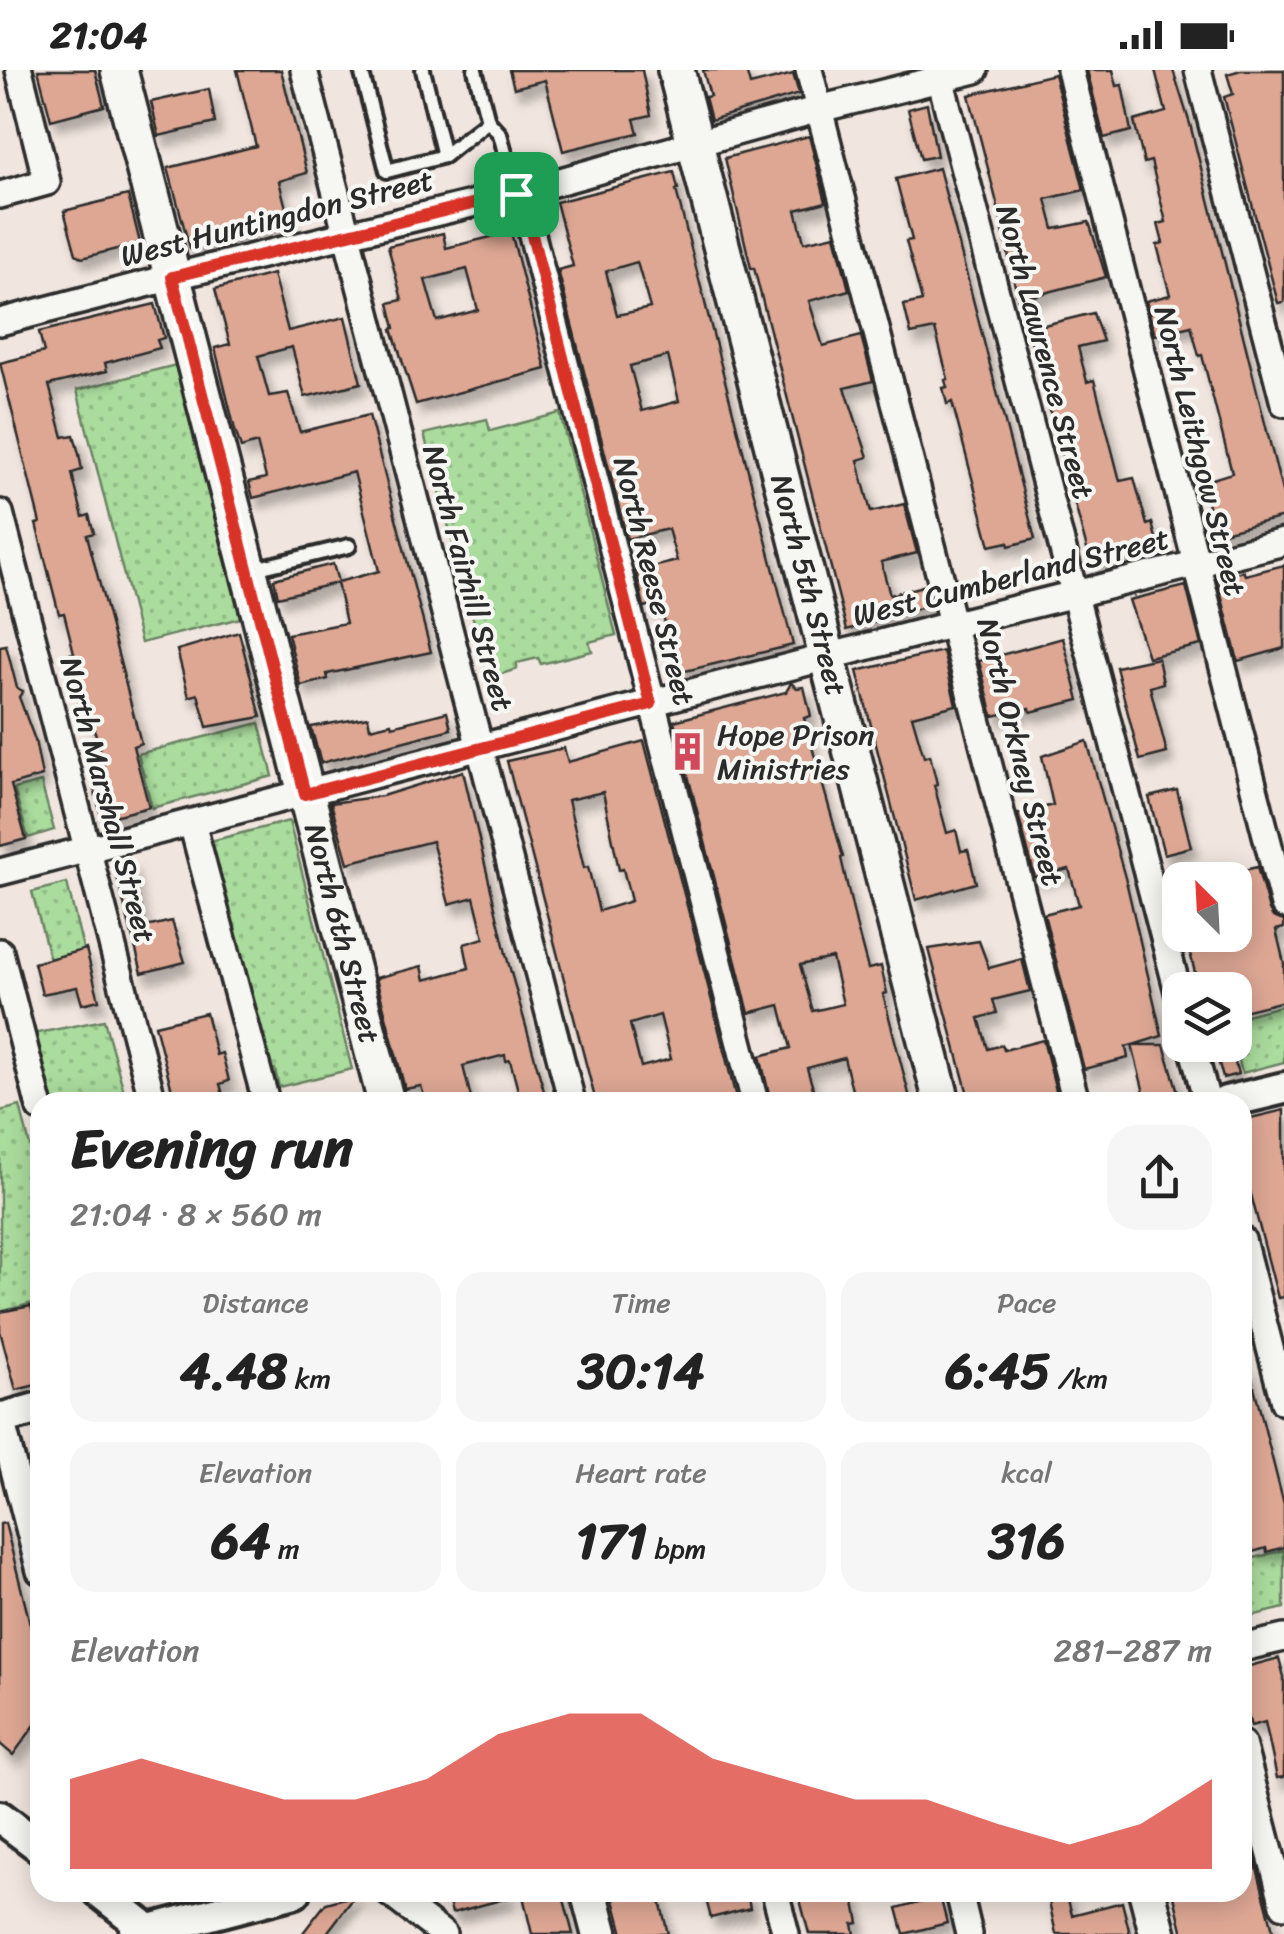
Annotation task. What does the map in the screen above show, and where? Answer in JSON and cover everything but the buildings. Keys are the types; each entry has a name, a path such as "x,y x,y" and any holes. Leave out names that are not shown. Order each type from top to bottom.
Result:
{"main road":[{"name":"North 6th Street","path":"119,70 383,1092"},
{"name":"North 5th Street","path":"676,70 939,1092"},
{"path":"592,1902 600,1934"},
{"path":"1150,1902 1158,1934"}],"street":[{"path":"0,195 47,182 20,70"},
{"name":"North Fairhill Street","path":"304,70 569,1092"},
{"name":"North Orkney Street","path":"809,70 1073,1092"},
{"name":"West Huntingdon Street","path":"0,322 518,193 939,74 975,70"},
{"name":"North Leithgow Street","path":"1070,70 1284,906"},
{"path":"1198,70 1284,403"},
{"name":"North Lawrence Street","path":"939,74 1173,972"},
{"name":"North Reese Street","path":"518,193 752,1092"},
{"name":"North Marshall Street","path":"0,513 149,1092"},
{"name":"West Cumberland Street","path":"0,872 1284,542"},
{"path":"192,823 263,1092"},
{"path":"0,952 36,1092"},
{"path":"1196,1062 1204,1092"},
{"path":"1252,1096 1284,1088"},
{"path":"1252,1279 1284,1402"},
{"path":"30,1410 0,1417 30,1532"},
{"path":"1252,1646 1284,1638"},
{"path":"1252,1782 1284,1905"},
{"path":"0,1817 30,1840"},
{"path":"112,1902 136,1923 244,1902"},
{"path":"401,1902 443,1934"},
{"path":"778,1902 786,1934"},
{"path":"961,1902 969,1934"}],"lane":[{"path":"360,70 387,170 444,156 488,120"},
{"path":"423,70 444,156"},
{"path":"475,70 488,120 500,134 518,193"},
{"path":"248,571 350,546"}],"green space":[{"path":"176,365 240,618 141,643 77,390"},
{"path":"560,413 616,635 589,642 592,651 541,664 538,658 517,663 517,669 489,678 424,434 487,419 490,431"},
{"path":"259,723 273,776 152,808 138,754"},
{"path":"41,782 54,830 28,838 14,789"},
{"path":"289,821 352,1069 279,1087 275,1069 266,1070 207,842"},
{"path":"67,883 84,952 50,960 32,892"},
{"path":"1284,1005 1284,1062 1242,1073 1239,1062 1252,1062 1252,1013"},
{"path":"104,1020 124,1092 43,1092 28,1035"},
{"path":"20,1106 30,1146 30,1304 0,1312 0,1111"},
{"path":"1284,1550 1284,1608 1252,1616 1252,1559"}],"place":[{"name":"Hope Prison Ministries","path":"687,752"}],"route":[{"path":"521,192 651,704 305,794 172,277 516,194 521,192"}]}
